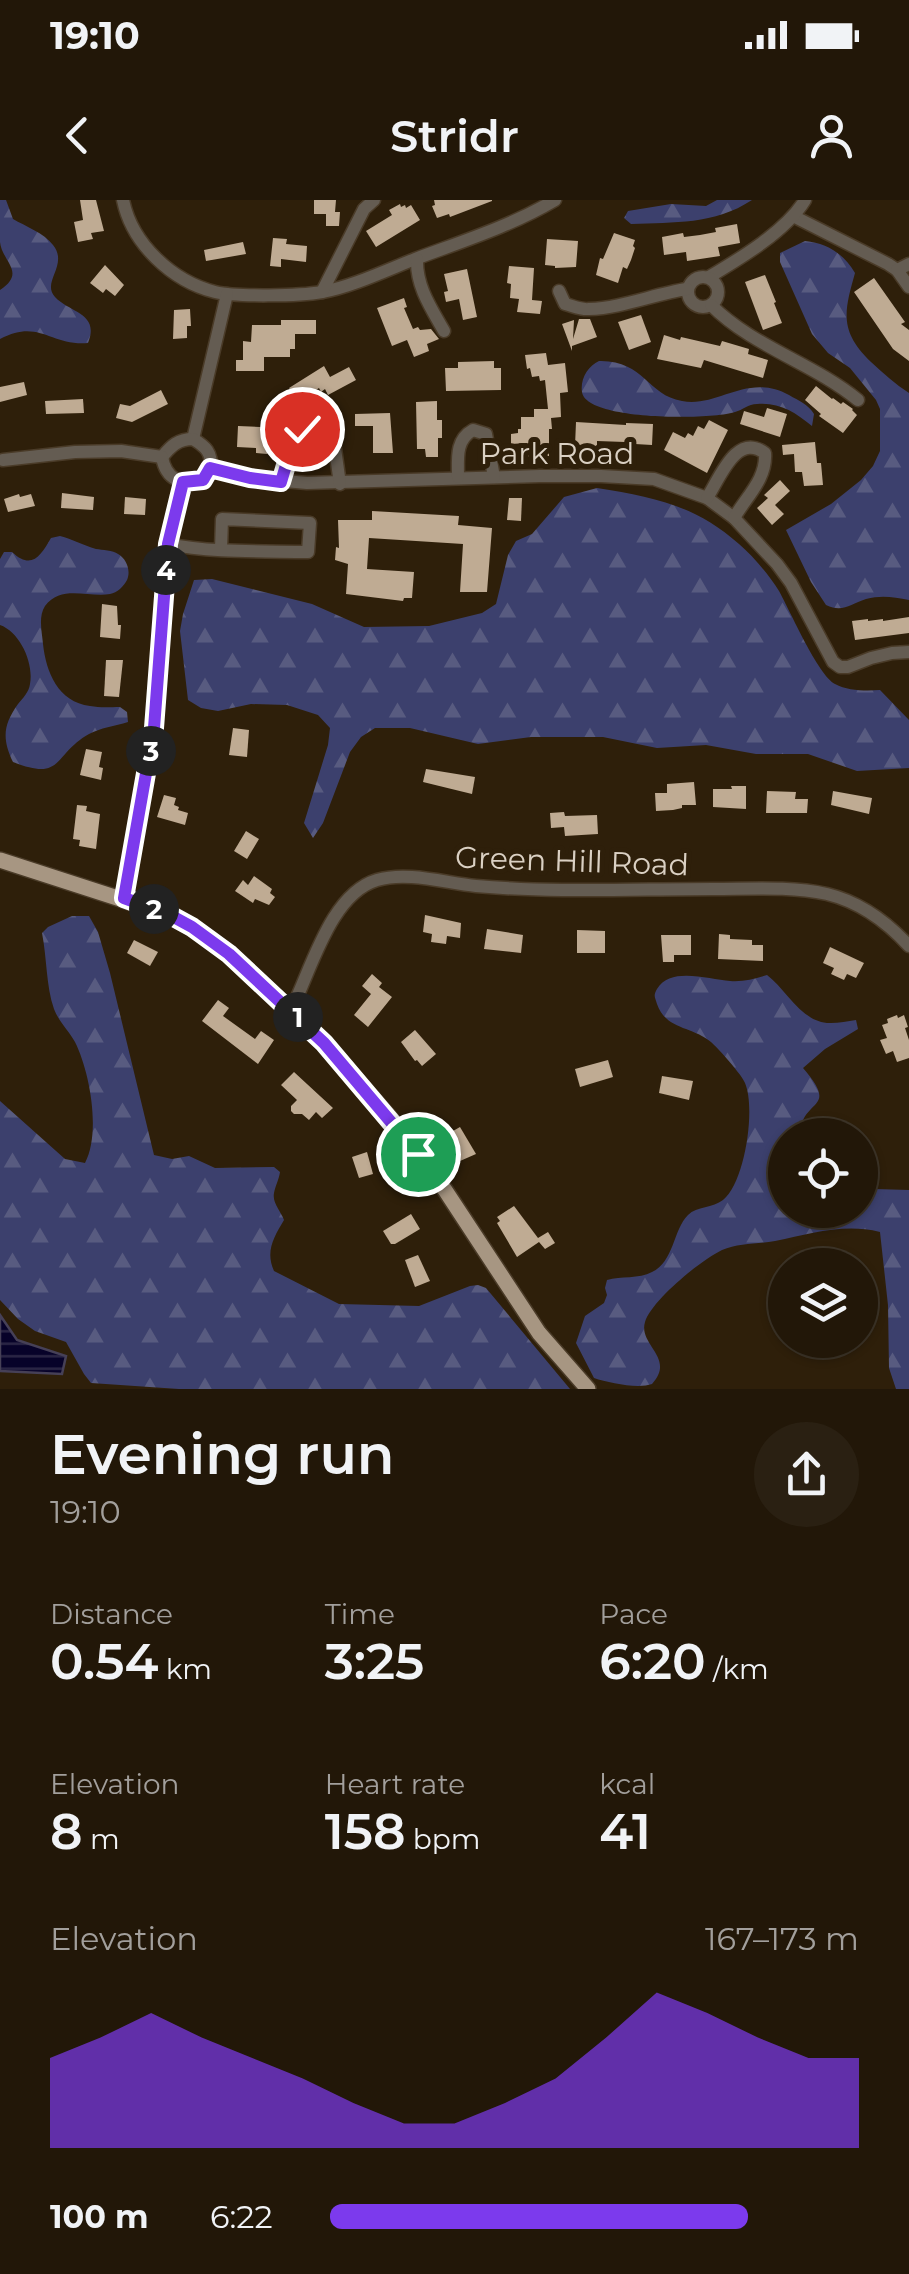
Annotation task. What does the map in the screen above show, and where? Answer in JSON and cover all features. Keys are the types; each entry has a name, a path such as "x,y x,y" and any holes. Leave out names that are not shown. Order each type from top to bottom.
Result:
{"main road":[{"path":"0,860 170,915 229,954 291,1010 357,1079 445,1190 539,1333 588,1389"}],"street":[{"path":"123,200 126,214 144,245 168,269 213,292 227,294 322,292 455,246 555,200"},
{"path":"709,276 718,293 716,300 711,305 695,305 688,300 687,289 693,280 732,264 795,216 805,200"},
{"path":"322,292 367,202"},
{"path":"795,216 888,264 903,267 909,288"},
{"path":"417,259 420,286 444,331"},
{"path":"559,291 565,304 586,310 687,289"},
{"path":"193,438 227,294"},
{"path":"711,305 725,319 840,385 858,400"},
{"path":"281,482 292,445 302,429 317,419 332,428 340,484"},
{"path":"458,478 461,441 473,430 486,434 494,477"},
{"path":"193,438 212,460 203,480 183,482 168,474 162,458 172,444 193,438"},
{"path":"707,498 735,454 752,446 760,449 765,453 766,465 761,479 734,518"},
{"path":"3,460 121,451 162,458"},
{"name":"Park Road","path":"210,468 281,482 340,484 494,477 654,478 707,498 734,518 792,583 832,662 848,667 871,658 909,652"},
{"path":"124,898 154,728 168,544 183,482"},
{"path":"168,544 220,548 308,552 310,522 222,519 220,548"},
{"name":"Green Hill Road","path":"291,1010 320,942 338,913 352,895 376,880 406,878 542,890 798,890 848,900 907,940"}],"green space":[{"path":"0,200 6,200 13,219 53,245 58,259 52,291 87,319 91,333 88,343 25,331 0,339 0,290 12,278 12,272 0,242"},
{"path":"717,200 752,200 723,214 693,221 631,224 624,218 628,211 671,204 706,206"},
{"path":"805,241 828,247 851,266 855,273 847,320 853,340 871,362 909,393 909,600 877,597 842,608 826,605 786,530 831,504 861,480 880,451 880,409 876,400 850,368 828,353 812,334 780,262 780,253"},
{"path":"599,361 626,366 670,398 682,401 708,400 760,387 774,389 809,408 814,414 812,426 786,409 765,404 702,416 651,416 604,408 589,402 582,392 586,373"},
{"path":"597,488 637,495 690,512 739,544 775,585 828,678 846,688 880,690 909,720 909,768 857,771 808,754 756,754 706,745 657,748 603,737 531,737 478,744 410,728 375,728 361,737 350,752 323,823 313,838 304,823 330,728 318,715 287,705 251,704 218,711 201,708 188,700 180,631 194,580 212,579 312,604 364,627 429,626 482,613 496,604 508,555 516,541 532,534 564,497"},
{"path":"60,536 116,553 126,562 129,573 124,585 113,593 59,595 45,606 41,625 47,665 56,684 70,699 90,706 120,707 127,712 128,722 89,734 56,763 41,769 13,762 7,746 7,726 28,690 31,676 19,641 0,625 0,559 4,552 12,552 30,560 40,555 51,538"},
{"path":"72,916 89,916 98,932 154,1155 172,1159 189,1156 215,1168 274,1167 280,1172 274,1197 284,1220 271,1251 274,1271 339,1304 419,1306 470,1286 486,1288 570,1389 179,1389 91,1383 66,1342 35,1331 18,1319 0,1300 0,1101 65,1159 85,1163 92,1136 92,1102 85,1069 75,1042 54,1009 42,933"},
{"path":"767,975 796,1005 821,1022 856,1020 858,1029 803,1068 819,1092 819,1099 804,1118 768,1118 768,1228 878,1228 878,1189 909,1190 909,1389 896,1389 889,1368 888,1305 880,1232 866,1230 827,1230 735,1246 690,1271 667,1292 645,1322 644,1330 660,1367 652,1384 631,1386 594,1378 576,1343 585,1316 604,1303 607,1280 641,1276 659,1267 688,1215 723,1200 743,1162 749,1109 743,1079 711,1042 667,1019 657,1004 656,991 663,982 681,976 749,980"}],"shaded area":[{"path":"0,1315 17,1340 66,1356 62,1374 0,1371"}],"building":[{"path":"80,200 96,200 104,231 91,233 93,239 78,242 74,222 83,220"},
{"path":"314,200 336,200 339,226 326,226 326,214 314,214"},
{"path":"434,200 492,200 492,201 437,218"},
{"path":"400,204 406,208 411,205 420,220 376,247 366,231 392,215 389,210"},
{"path":"737,224 740,243 718,247 720,256 687,261 686,252 664,255 662,237 700,235"},
{"path":"614,233 635,240 631,260 627,269 623,267 618,283 596,275 600,258 603,259"},
{"path":"273,238 307,246 306,262 281,259 281,267 270,266"},
{"path":"547,239 578,241 576,267 545,265"},
{"path":"243,242 246,254 206,261 204,250"},
{"path":"105,265 124,285 115,296 90,283"},
{"path":"509,266 534,268 532,300 542,301 540,314 517,312 519,299 510,298 511,284 507,283"},
{"path":"467,269 477,317 463,320 459,299 446,302 444,274"},
{"path":"765,275 782,323 763,330 745,282"},
{"path":"874,278 905,322 901,324 909,330 909,361 893,349 854,292"},
{"path":"404,298 413,329 431,329 439,339 427,344 429,351 414,357 407,340 392,346 377,308"},
{"path":"190,309 187,338 173,339 174,310"},
{"path":"641,315 651,342 629,350 618,322"},
{"path":"579,319 590,319 597,337 572,346 572,351 562,324 574,320 573,339"},
{"path":"281,320 316,320 316,334 295,334 295,349 290,349 290,357 264,357 264,371 236,371 236,360 243,360 243,341 251,342 252,325 281,325"},
{"path":"664,335 720,346 722,341 749,349 748,354 768,360 763,378 704,360 701,368 657,359"},
{"path":"546,353 548,365 565,363 568,392 560,393 561,417 551,418 549,456 528,457 527,443 511,444 511,434 521,429 521,417 534,417 534,409 548,409 545,380 532,377 525,355"},
{"path":"494,361 494,368 501,368 501,390 446,391 445,368 458,368 458,362"},
{"path":"324,366 330,377 349,367 356,380 328,395 319,388 303,398 295,398 289,388"},
{"path":"24,382 27,395 0,402 0,387"},
{"path":"816,386 857,415 843,433 805,400"},
{"path":"161,390 168,404 132,422 116,418 120,404 130,406"},
{"path":"83,399 84,413 46,414 45,401"},
{"path":"437,401 442,438 438,438 438,457 426,457 425,449 417,449 416,402"},
{"path":"767,408 787,414 780,437 740,424 744,411 764,417"},
{"path":"390,413 393,453 373,453 373,426 355,426 355,414"},
{"path":"709,420 728,430 707,473 664,450 673,432 685,438 688,433 693,436 698,426 704,429"},
{"path":"576,422 653,424 652,445 635,444 634,449 625,448 625,442 597,441 597,448 575,446"},
{"path":"238,426 285,428 284,441 280,450 267,449 267,454 256,453 256,448 237,447"},
{"path":"815,442 823,485 804,486 802,472 795,472 794,454 783,455 782,445"},
{"path":"780,480 790,491 775,505 784,514 772,525 757,508"},
{"path":"62,493 94,497 93,510 61,508"},
{"path":"31,494 35,506 8,512 4,499"},
{"path":"125,497 146,499 145,515 124,514"},
{"path":"509,498 522,498 521,521 507,520"},
{"path":"372,511 459,516 458,525 492,528 487,592 460,592 463,544 369,538 367,569 414,572 412,598 403,601 346,594 348,564 335,560 336,547 339,548 338,520 372,520"},
{"path":"102,604 117,606 120,639 100,637"},
{"path":"909,617 909,633 855,640 852,621"},
{"path":"106,660 123,660 119,697 104,696"},
{"path":"233,728 249,730 247,757 229,755"},
{"path":"86,749 102,752 101,780 80,775"},
{"path":"426,769 475,777 472,794 423,782"},
{"path":"694,782 696,805 656,811 655,793 667,793 667,784"},
{"path":"731,786 746,786 746,809 713,807 713,789 732,789"},
{"path":"767,791 796,792 795,799 808,799 807,813 766,813"},
{"path":"833,791 872,798 869,814 831,805"},
{"path":"164,795 176,798 174,805 178,810 188,813 185,825 157,817"},
{"path":"77,805 100,814 96,849 79,846 80,840 73,839"},
{"path":"564,812 565,816 597,815 598,834 565,836 564,827 551,828 550,813"},
{"path":"246,831 259,839 247,859 234,851"},
{"path":"254,876 272,889 270,893 275,897 269,905 255,899 253,903 235,891 243,880 248,885"},
{"path":"425,915 461,923 460,938 447,936 446,944 431,942 432,934 423,932"},
{"path":"487,929 523,935 521,953 484,949"},
{"path":"577,930 605,931 605,953 577,953"},
{"path":"719,934 763,945 763,961 718,959"},
{"path":"661,935 691,935 691,955 674,955 674,962 663,962"},
{"path":"134,940 158,952 150,966 127,953"},
{"path":"830,947 864,963 856,978 847,974 844,980 831,974 834,968 823,963"},
{"path":"372,974 382,983 379,987 392,997 368,1027 354,1015 371,994 362,986"},
{"path":"218,1000 229,1008 223,1016 255,1039 261,1031 274,1040 258,1064 202,1021"},
{"path":"904,1015 908,1027 905,1028 909,1058 897,1062 893,1051 886,1054 880,1040 887,1038 882,1025"},
{"path":"415,1030 436,1054 422,1066 401,1042"},
{"path":"608,1060 613,1077 580,1087 575,1069"},
{"path":"294,1072 333,1108 322,1118 316,1112 309,1120 291,1111 297,1100 281,1085"},
{"path":"662,1076 693,1081 689,1100 659,1093"},
{"path":"460,1127 476,1154 460,1161 446,1135"},
{"path":"367,1152 373,1174 359,1178 352,1157"},
{"path":"514,1206 538,1238 548,1232 555,1243 545,1249 539,1242 517,1257 497,1223 497,1217"},
{"path":"411,1214 420,1229 391,1244 383,1231"},
{"path":"418,1255 430,1281 415,1287 405,1260"}],"route":[{"path":"302,429 292,445 281,482 210,468 203,480 183,482 168,544 160,680 150,759 124,898 170,915 229,954 324,1043 418,1154"}]}
